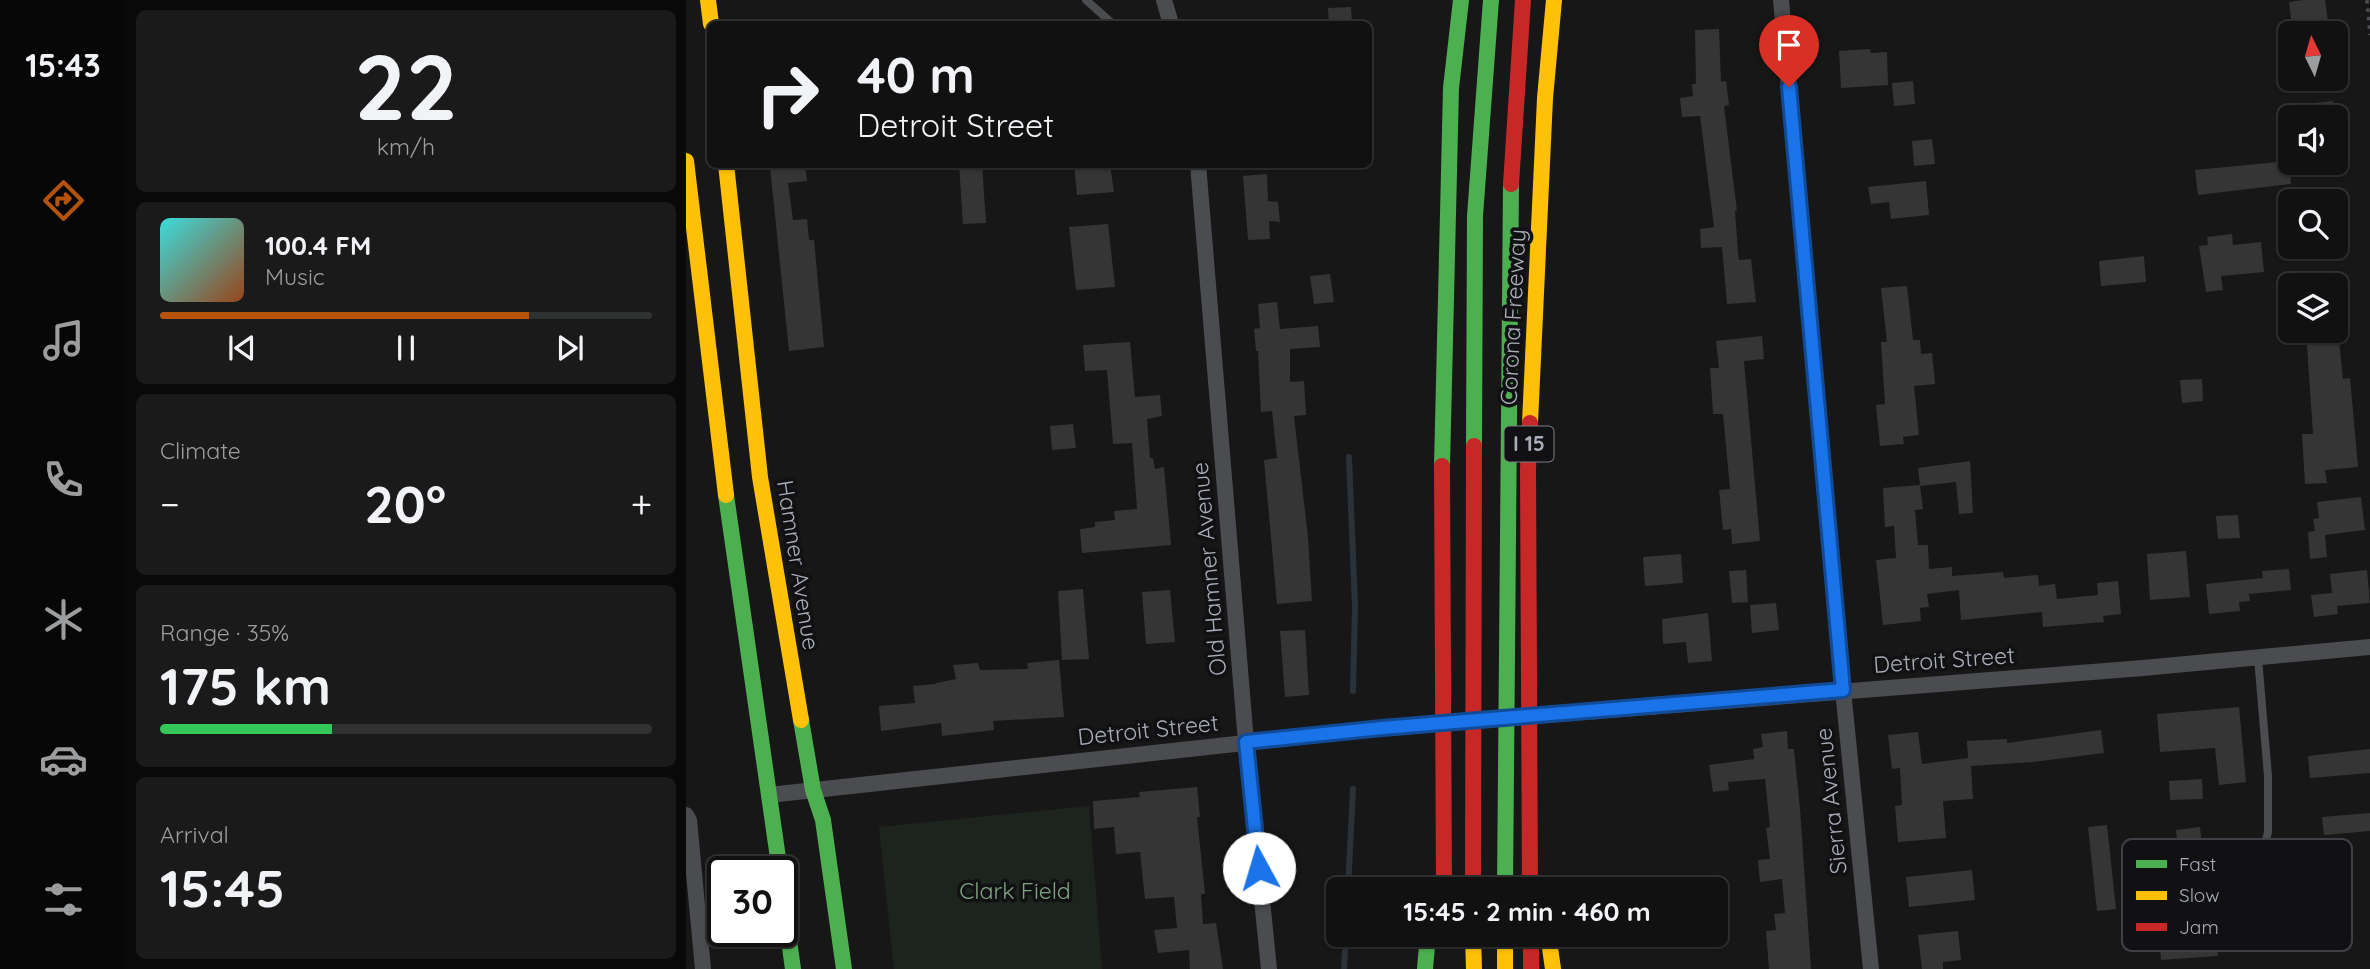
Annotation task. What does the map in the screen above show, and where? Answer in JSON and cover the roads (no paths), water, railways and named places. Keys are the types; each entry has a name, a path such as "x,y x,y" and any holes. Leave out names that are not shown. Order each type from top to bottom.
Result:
{"main road":[{"path":"708,0 711,21"},
{"path":"1444,877 1442,440 1451,88 1461,0"},
{"path":"1473,877 1475,216 1491,0"},
{"path":"1505,877 1508,210 1523,0"},
{"name":"Corona Freeway","path":"1530,877 1528,469 1545,98 1555,0"},
{"path":"686,161 734,561 778,856"},
{"name":"Hamner Avenue","path":"726,168 761,477 813,790 823,820 844,969"},
{"path":"1434,877 1444,780"},
{"path":"1530,780 1542,877"},
{"path":"790,947 793,969"},
{"path":"1425,969 1427,947"},
{"path":"1474,947 1474,969"},
{"path":"1505,947 1505,969"},
{"path":"1531,947 1531,969"},
{"path":"1550,947 1553,969"}],"street":[{"path":"1164,0 1170,21"},
{"name":"Sierra Avenue","path":"1781,0 1871,969"},
{"name":"Old Hamner Avenue","path":"1198,168 1246,742 1269,969"},
{"name":"Detroit Street","path":"769,795 1382,728 2370,647"},
{"path":"686,815 689,820 703,969"}],"lane":[{"path":"1086,0 1110,21"},
{"path":"2258,658 2268,776 2266,839"}],"waterway":[{"path":"1349,457 1355,606 1353,691"},
{"path":"1349,877 1353,789"},
{"path":"1344,969 1345,947"}],"park label":[{"name":"Clark Field","path":"1015,891"}]}
